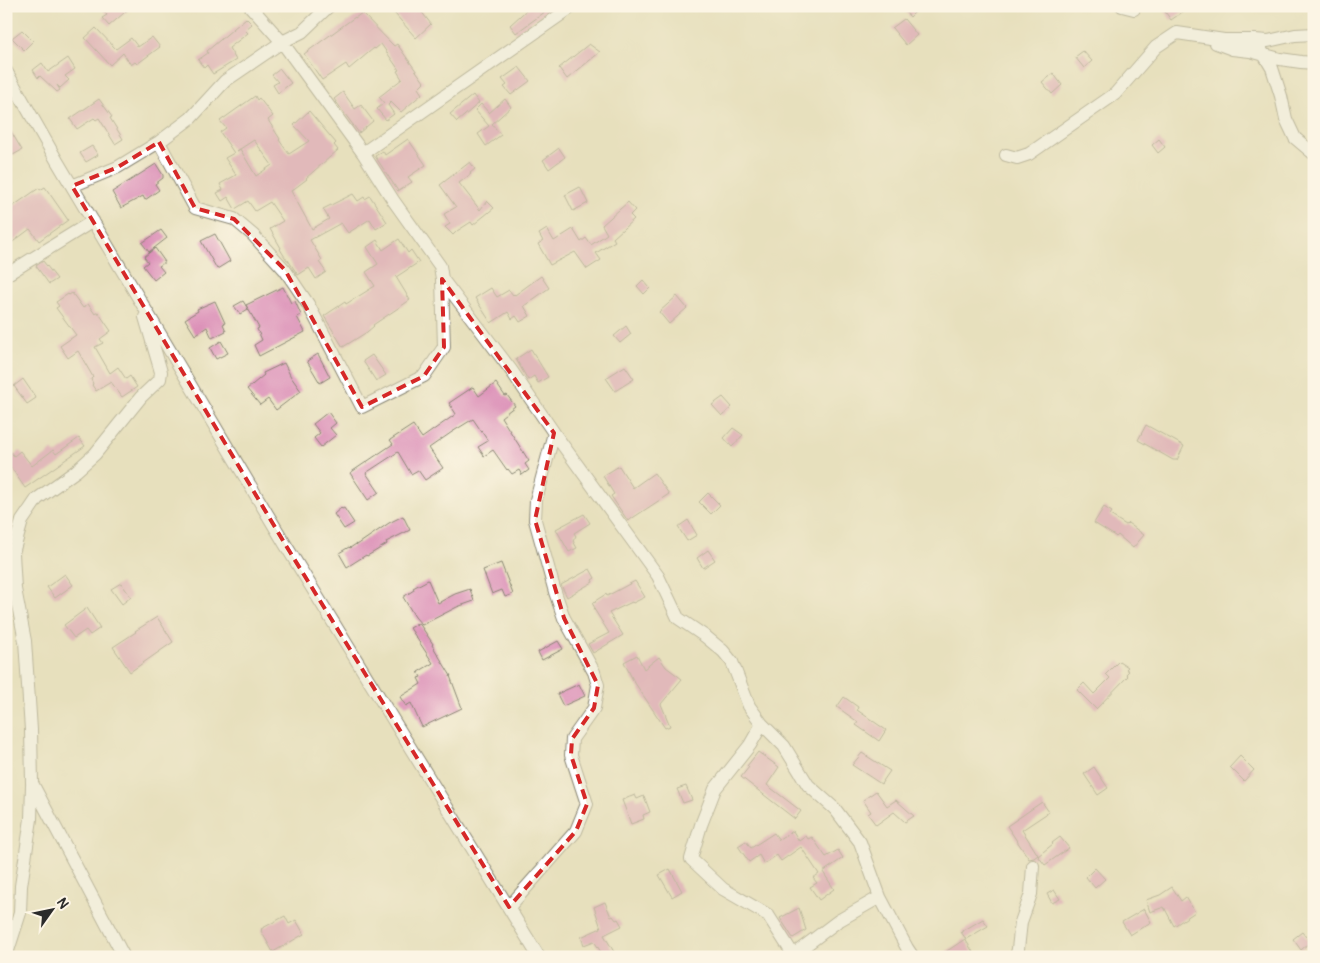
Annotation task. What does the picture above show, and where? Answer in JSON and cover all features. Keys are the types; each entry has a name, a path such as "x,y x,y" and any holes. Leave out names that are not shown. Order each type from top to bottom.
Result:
{"street":[{"path":"159,142 195,208 234,219 253,235 285,270 308,304 362,407 424,376 444,347 440,266 393,200 363,153 282,42 250,6"},
{"path":"72,186 118,167 159,142 191,118 225,81 282,42 302,32 329,6"},
{"path":"363,153 573,6"},
{"path":"1006,155 1016,158 1029,154 1115,94 1156,47 1177,33 1224,40 1268,41 1295,35 1314,34"},
{"path":"1197,36 1232,49 1280,59 1314,62"},
{"path":"1255,40 1272,68 1286,119 1295,138 1314,154"},
{"path":"6,71 57,161 285,544 539,957"},
{"path":"6,275 93,221"},
{"path":"442,280 511,370 554,433 658,576 678,618 706,637 723,651 732,662 750,706 762,724 784,746 808,785 835,809 860,842 880,898 913,957"},
{"path":"6,957 20,913 20,886 31,819 32,782 31,730 25,641 14,589 13,553 22,521 38,499 76,471 95,454 140,397 160,379 161,372 141,302"},
{"path":"509,907 576,831 587,804 571,755 572,738 594,708 598,685 594,672 564,618 535,520 536,500 554,433"},
{"path":"762,724 750,745 714,789 700,825 691,859 723,889 768,915 793,956 838,921 880,898"},
{"path":"32,782 124,957"},
{"path":"1016,957 1021,922 1031,894 1033,866"}],"highlighted area":[{"path":"159,142 195,208 234,219 285,270 362,407 424,376 444,347 442,279 554,433 535,520 564,618 598,685 594,708 572,739 571,755 587,804 576,831 509,907 285,544 72,186 118,167"}],"building":[{"path":"100,6 132,6 109,26 102,18 107,15"},
{"path":"388,6 417,6 431,24 416,38"},
{"path":"531,6 553,6 516,33 510,25"},
{"path":"900,6 921,6 910,17"},
{"path":"1161,6 1191,6 1171,20"},
{"path":"362,13 394,46 397,44 424,82 418,88 422,94 401,112 391,102 388,105 394,114 386,120 377,109 384,103 379,97 402,79 397,71 399,70 381,44 349,69 346,64 322,80 304,54"},
{"path":"246,18 252,24 245,30 248,33 229,48 236,60 213,74 207,65 204,68 198,60"},
{"path":"904,19 917,35 906,45 892,28"},
{"path":"96,28 116,49 131,38 138,47 152,37 160,47 137,64 135,62 131,65 123,53 110,65 85,38"},
{"path":"22,30 33,41 24,50 12,38"},
{"path":"589,44 600,52 567,79 559,68"},
{"path":"1083,51 1092,61 1084,68 1075,57"},
{"path":"68,58 75,69 65,76 69,80 60,88 57,85 60,90 57,92 40,76 38,78 33,70 42,63 48,72"},
{"path":"519,67 530,81 511,95 504,87 507,85 502,79"},
{"path":"280,69 291,83 278,93 273,85 278,82 272,75"},
{"path":"1053,73 1062,85 1052,94 1042,82"},
{"path":"343,92 355,109 361,105 373,121 359,133 334,99"},
{"path":"473,95 479,103 457,122 450,114"},
{"path":"255,96 257,100 259,98 273,116 268,120 289,154 309,141 294,125 309,111 336,143 334,145 338,150 291,191 312,229 329,219 323,209 353,194 358,201 370,196 387,222 376,229 370,219 348,233 341,223 310,240 322,260 319,262 326,272 316,279 309,268 298,275 283,254 270,229 283,221 270,202 255,211 248,201 235,209 228,197 222,201 217,193 223,190 220,184 236,175 225,158 234,153 220,132 226,128 220,121","holes":["254,140 272,165 256,176 240,149"]},
{"path":"99,99 112,117 110,118 123,139 115,144 99,118 96,120 94,118 77,129 70,119"},
{"path":"505,99 511,107 492,124 501,135 486,146 478,134 489,126 475,110 481,104 489,113"},
{"path":"6,123 22,150 13,155 6,143"},
{"path":"408,139 426,165 408,177 412,182 398,191 375,156 383,151 385,155"},
{"path":"1159,139 1165,147 1158,153 1152,145"},
{"path":"92,146 98,155 86,162 80,153"},
{"path":"559,148 565,157 549,169 543,160"},
{"path":"470,162 475,169 459,183 480,210 487,201 494,208 473,225 471,222 453,235 445,227 450,224 444,214 456,207 440,185"},
{"path":"156,164 163,175 163,178 155,184 159,190 145,200 143,196 121,208 112,192"},
{"path":"45,187 68,220 39,241 30,229 10,244 6,239 6,211 39,188 40,190"},
{"path":"580,187 588,203 573,211 565,195"},
{"path":"628,202 635,210 630,215 634,219 613,238 615,241 596,253 601,260 587,269 575,252 550,265 538,244 543,241 539,234 547,229 554,241 573,229 581,242 586,238 591,245 607,234 602,225"},
{"path":"161,230 167,238 149,252 142,243"},
{"path":"215,234 230,261 217,269 201,241"},
{"path":"399,239 408,253 411,250 419,262 396,277 410,300 373,325 367,332 343,347 324,316 375,286 366,272 378,264 367,247 377,240 383,250"},
{"path":"155,248 165,262 159,266 164,272 154,280 143,266 148,262 144,257"},
{"path":"43,261 57,279 49,284 36,266"},
{"path":"541,276 549,288 524,306 530,316 520,322 516,316 512,319 508,312 491,323 475,298 491,288 497,297 509,290 515,295"},
{"path":"643,280 650,288 644,294 637,286"},
{"path":"283,287 291,303 295,301 301,315 297,317 305,332 259,356 254,345 262,340 257,329 259,328 246,305"},
{"path":"72,293 83,308 88,304 95,314 98,312 111,331 100,339 103,343 95,347 110,373 118,367 126,379 130,376 137,387 122,397 111,382 96,391 92,385 91,379 93,377 78,351 68,358 60,346 76,335 56,308 59,306 56,302"},
{"path":"677,296 687,308 669,324 659,312"},
{"path":"215,301 225,323 223,324 226,331 212,338 207,327 195,335 185,319 198,311 197,309"},
{"path":"243,301 248,309 240,314 234,306"},
{"path":"626,326 631,334 620,343 614,336"},
{"path":"221,341 228,353 216,359 210,348"},
{"path":"531,349 548,377 538,383 534,376 528,380 516,359"},
{"path":"318,354 330,377 320,383 307,361"},
{"path":"372,355 386,375 376,381 363,361"},
{"path":"284,363 301,391 276,410 268,399 260,405 247,389 264,375 263,373"},
{"path":"625,366 634,379 615,391 606,378"},
{"path":"23,379 36,398 27,404 14,386"},
{"path":"496,383 515,406 501,417 529,461 525,464 529,470 522,475 519,470 512,474 493,450 484,456 478,447 488,441 473,419 429,448 443,468 425,480 418,470 411,474 398,452 366,473 379,492 368,500 350,473 393,444 390,440 413,425 422,438 456,414 449,403 473,387 479,396"},
{"path":"723,397 732,407 722,416 712,405"},
{"path":"328,412 336,423 330,428 336,435 321,447 314,438 320,433 313,424"},
{"path":"1146,425 1184,446 1177,460 1173,460 1138,440"},
{"path":"733,428 743,435 732,447 724,438"},
{"path":"79,438 85,446 25,488 10,466 6,469 6,447 14,456 20,451 32,466 53,450 56,454"},
{"path":"619,466 633,488 654,473 669,494 628,521 611,496 614,494 603,476"},
{"path":"708,493 720,505 711,514 699,502"},
{"path":"1104,507 1112,512 1110,515 1126,525 1128,523 1144,535 1133,548 1118,535 1116,537 1094,523"},
{"path":"341,508 344,508 354,523 344,529 334,514"},
{"path":"584,514 590,523 574,533 576,536 573,541 577,548 569,552 556,529"},
{"path":"403,516 410,530 386,542 387,544 347,567 339,553 357,545 389,523"},
{"path":"688,520 697,535 687,541 678,527"},
{"path":"708,550 715,560 703,568 697,558"},
{"path":"501,563 513,594 505,597 502,590 492,594 483,570"},
{"path":"590,569 595,578 592,580 593,582 567,597 561,585"},
{"path":"65,574 73,585 55,598 47,587"},
{"path":"428,580 438,603 470,589 474,601 457,607 422,625 403,597 414,590 413,588"},
{"path":"635,581 645,597 609,613 623,635 593,653 588,644 609,633 592,603 606,594 607,596"},
{"path":"121,583 131,597 122,604 111,589"},
{"path":"87,608 100,628 90,635 86,630 74,638 64,625"},
{"path":"157,617 173,642 130,672 113,647"},
{"path":"419,623 451,676 462,708 422,727 411,703 406,706 400,697 421,684 418,678 421,677 418,672 433,663 410,628"},
{"path":"558,641 563,649 542,660 538,652"},
{"path":"637,655 644,669 659,657 666,667 682,679 661,704 670,726 665,728 633,680 624,662"},
{"path":"1119,661 1128,667 1126,669 1129,671 1126,674 1128,676 1096,709 1077,690 1084,683 1094,694 1110,678 1106,674"},
{"path":"579,684 585,696 563,706 557,694"},
{"path":"844,697 858,707 857,710 886,730 879,741 856,725 858,722 837,707"},
{"path":"758,752 779,767 767,785 801,811 795,819 741,777"},
{"path":"862,753 890,771 881,784 852,765"},
{"path":"1240,756 1254,770 1244,781 1230,767"},
{"path":"1094,767 1108,788 1098,795 1084,774"},
{"path":"686,786 692,800 683,803 677,789"},
{"path":"876,791 887,806 896,800 914,816 905,822 894,812 876,825 868,814 871,812 863,800"},
{"path":"635,795 637,799 644,796 650,812 643,815 644,819 631,824 622,800"},
{"path":"1042,802 1049,812 1022,830 1038,855 1029,859 1007,826"},
{"path":"793,831 799,841 806,836 808,839 812,837 826,857 838,850 843,858 823,872 834,889 819,900 810,887 817,883 813,878 819,874 801,847 781,861 777,855 764,864 759,855 749,862 738,846 746,841 751,848 774,833 779,840"},
{"path":"1060,837 1069,848 1045,865 1038,856"},
{"path":"1095,868 1105,879 1095,888 1086,877"},
{"path":"670,869 682,891 672,897 659,875"},
{"path":"1172,887 1181,901 1186,897 1195,912 1174,926 1164,907 1150,912 1146,900 1160,895"},
{"path":"1054,890 1060,899 1052,903 1047,894"},
{"path":"605,902 611,917 613,916 616,920 618,919 622,926 604,935 617,957 604,957 594,941 584,945 581,937 601,928 594,907"},
{"path":"799,908 806,930 793,938 780,918"},
{"path":"1144,909 1151,922 1130,935 1122,922"},
{"path":"285,916 289,924 296,920 304,934 273,952 261,929"},
{"path":"983,919 988,926 966,939 961,932"},
{"path":"1302,932 1310,942 1301,950 1293,939"},
{"path":"965,939 976,957 938,957"}]}
